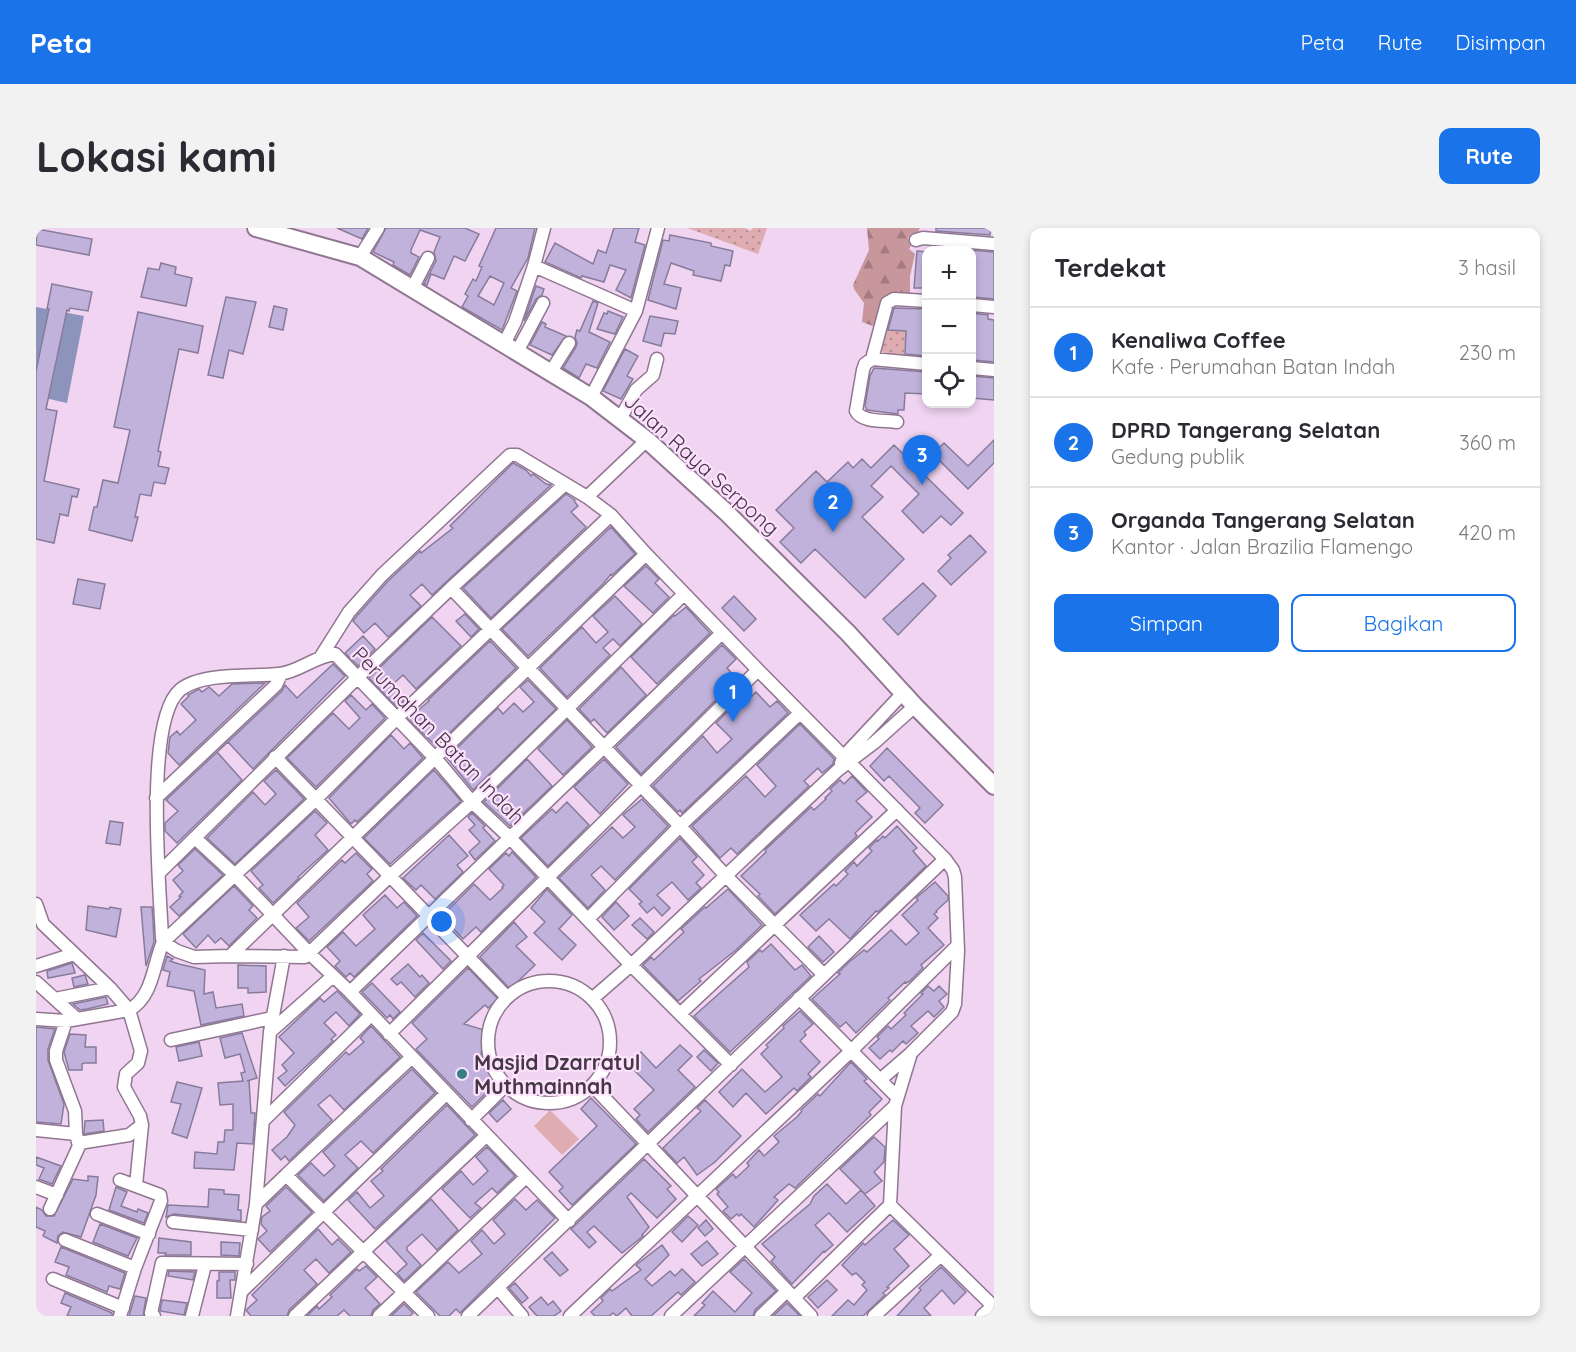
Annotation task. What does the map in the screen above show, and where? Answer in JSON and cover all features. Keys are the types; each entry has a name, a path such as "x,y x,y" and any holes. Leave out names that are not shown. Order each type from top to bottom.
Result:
{"main road":[{"name":"Jalan Raya Serpong","path":"256,228 360,257 591,397 647,441 734,520 848,633 915,706 994,786"}],"street":[{"path":"360,257 378,228"},
{"path":"510,348 515,322 544,228"},
{"path":"591,397 636,311 658,228"},
{"path":"916,240 923,238 994,244"},
{"path":"412,289 428,258"},
{"path":"534,266 636,311"},
{"path":"897,422 863,418 857,414 864,368 872,359 887,303 894,299 922,301"},
{"path":"510,348 543,303"},
{"path":"976,305 994,307"},
{"path":"550,373 569,343"},
{"path":"620,419 636,390 653,375 657,359"},
{"path":"872,359 922,364"},
{"path":"976,368 994,370"},
{"path":"587,497 647,441"},
{"path":"320,658 349,612 382,576 510,455 517,455 587,497 611,515 758,670 945,858 953,870 957,946 955,1004 952,1012 880,1080"},
{"path":"160,872 357,678 565,484"},
{"path":"36,1019 72,1020 134,1006 148,992 156,957 163,942 316,799 490,628 611,515"},
{"path":"230,956 646,554"},
{"path":"451,588 681,826 726,876 823,974"},
{"path":"163,942 188,956 295,958 307,955 472,802 684,594"},
{"path":"350,992 722,633"},
{"name":"Perumahan Batan Indah","path":"163,942 156,798 159,744 172,700 181,690 195,682 281,674 335,654 436,759 472,802 589,918 631,965 731,1065"},
{"path":"389,1034 758,670"},
{"path":"156,798 276,685 281,674"},
{"path":"592,999 838,770 903,693"},
{"path":"847,759 915,706"},
{"path":"589,918 681,826 801,713"},
{"path":"275,757 507,997"},
{"path":"681,1013 897,810"},
{"path":"195,838 234,874 307,955 350,992 569,1221"},
{"path":"468,1316 945,858"},
{"path":"36,904 39,925 110,988 134,1006 141,1051 138,1063 126,1074 124,1087 140,1116 142,1125 136,1185"},
{"path":"570,1316 851,1051 957,946"},
{"path":"36,966 74,954"},
{"path":"237,1316 256,1204 270,1032 284,956"},
{"path":"270,1032 333,976"},
{"path":"36,982 55,999 72,1020"},
{"path":"541,982 559,982 577,988 592,999 603,1014 609,1032 609,1052 604,1070 592,1085 578,1096 561,1102 543,1104 526,1100 505,1086 490,1062 487,1044 492,1018 507,997 523,987 541,982"},
{"path":"55,999 110,988"},
{"path":"799,998 880,1080 896,1101"},
{"path":"263,1120 371,1015"},
{"path":"171,1040 272,1018"},
{"path":"50,1209 77,1139 75,1111 56,1060 56,1051 72,1020"},
{"path":"761,1316 790,1294 890,1205 896,1101 910,1053"},
{"path":"256,1204 411,1058"},
{"path":"592,1085 811,1316"},
{"path":"471,1120 505,1086"},
{"path":"242,1291 446,1094"},
{"path":"671,1316 896,1101"},
{"path":"36,1130 77,1139 129,1136 142,1125"},
{"path":"295,1316 486,1136"},
{"path":"286,1175 428,1316"},
{"path":"379,1316 526,1177"},
{"path":"53,1279 122,1312 135,1268 161,1197 120,1180"},
{"path":"36,1187 57,1195"},
{"path":"890,1205 994,1306 982,1316"},
{"path":"97,1214 149,1234"},
{"path":"173,1222 252,1230"},
{"path":"65,1240 135,1268"},
{"path":"874,1316 941,1255"},
{"path":"154,1316 151,1313 162,1263 247,1264"},
{"path":"192,1316 204,1264"},
{"path":"498,1288 522,1316"}],"shaded area":[{"path":"687,228 745,228 750,231 753,228 767,228 758,254"},
{"path":"885,325 888,325 888,330 906,331 904,358 885,355 881,350"},
{"path":"550,1110 579,1139 562,1155 534,1126"}],"green space":[{"path":"867,228 920,228 908,238 911,246 909,249 915,254 910,276 910,294 882,301 873,326 862,322 864,303 853,285 869,250"}],"water":[{"path":"36,307 84,316 67,403 36,396"}],"building":[{"path":"337,228 368,228 362,239"},
{"path":"386,228 465,228 479,234 465,261 454,256 444,279 431,274 427,285 424,284 436,261 434,252 440,237 420,230 411,250 411,253 419,257 410,275 393,265 394,262 373,252"},
{"path":"496,228 535,228 528,258 511,288 517,291 502,330 462,307 468,296 465,294 473,279 476,281 482,267 479,266","holes":["490,276 504,283 494,305 478,296"]},
{"path":"614,228 639,228 635,242 645,245 631,298 616,290 626,270 610,265 604,282 582,276 581,278 545,262 555,243 593,264 598,250 606,253"},
{"path":"936,228 991,228 990,235 936,231"},
{"path":"37,229 92,239 89,255 36,245"},
{"path":"670,235 711,243 711,246 733,251 730,266 725,265 721,281 693,275 694,271 671,263 664,284 681,288 676,309 648,300 663,240 669,241"},
{"path":"976,250 994,252 994,299 976,297"},
{"path":"917,251 922,252 922,288 914,288"},
{"path":"161,263 176,267 175,274 192,278 186,306 141,297 148,268 159,270"},
{"path":"52,284 92,292 88,311 70,308 69,311 67,310 46,409 57,411 44,481 79,489 77,497 72,496 68,516 60,514 54,543 36,539 36,371"},
{"path":"536,286 544,289 542,295 536,299 524,321"},
{"path":"226,297 256,302 243,354 229,350 223,378 208,375"},
{"path":"593,301 598,303 589,332 610,342 597,368 586,364 579,378 563,368 576,347 577,330 580,331"},
{"path":"274,306 287,309 283,330 269,327"},
{"path":"894,308 922,309 922,356 905,354 906,331 888,330"},
{"path":"608,311 623,317 615,334 597,329 604,313 607,314"},
{"path":"138,312 203,326 198,353 179,349 158,451 161,452 158,466 169,468 165,484 154,482 151,496 140,494 135,517 138,517 132,541 89,530 103,480 118,483 130,430 114,427"},
{"path":"976,314 988,315 988,319 994,320 994,362 976,360"},
{"path":"650,316 678,321 675,334 664,333 661,346 643,341"},
{"path":"542,322 546,324 545,327 566,336 552,355 530,345"},
{"path":"625,349 638,356 627,376 633,379 621,399 603,391"},
{"path":"874,368 922,372 922,394 905,393 904,410 898,410 898,414 867,410 865,406 870,376"},
{"path":"976,376 994,378 994,400 976,398"},
{"path":"994,440 994,463 968,489 933,454 944,443 968,466"},
{"path":"894,445 963,513 951,525 941,516 923,533 902,511 919,494 891,466 871,486 883,497 862,517 904,559 865,598 815,549 801,563 780,542 794,528 776,510 816,471 827,482 848,462 853,468 862,459 871,468"},
{"path":"513,463 526,470 531,476 533,474 551,485 432,595 422,584 410,595 421,606 388,637 375,623 364,633 353,621 356,617 388,581 420,551 421,553 453,528 450,526"},
{"path":"566,494 575,500 578,506 571,512 586,527 491,618 463,588"},
{"path":"611,527 635,554 611,574 528,656 502,629"},
{"path":"970,535 986,552 951,585 938,571 951,558 948,555"},
{"path":"646,566 659,579 655,583 669,597 653,613 624,586"},
{"path":"78,579 105,584 100,609 73,604"},
{"path":"923,583 936,596 898,635 883,619"},
{"path":"615,596 642,624 620,646 613,639 603,648 610,655 567,697 540,668 582,627 596,643 608,632 593,616"},
{"path":"734,596 756,619 744,631 722,608"},
{"path":"686,607 710,633 657,684 631,657 674,615"},
{"path":"465,614 479,629 471,637 456,621"},
{"path":"432,617 461,646 416,689 403,675 392,685 404,700 397,707 369,678"},
{"path":"363,636 375,649 358,666 345,653"},
{"path":"490,641 516,668 436,746 408,719"},
{"path":"722,645 736,659 727,668 737,679 641,774 616,747"},
{"path":"333,664 345,676 253,769 228,742 282,691 285,685 297,698"},
{"path":"621,667 646,695 607,733 594,719 591,722 579,709"},
{"path":"528,680 556,709 473,790 447,758 498,708 503,714 514,703 523,712 534,702 520,687"},
{"path":"265,683 179,765 168,753 170,737 177,731 180,735 196,720 181,704 188,695 199,689 202,692 209,687 219,696 232,684"},
{"path":"748,691 752,696 756,692 770,707 777,701 788,713 682,813 680,810 678,812 653,786 703,736 717,753 732,739 716,723"},
{"path":"351,695 366,710 372,704 385,718 316,787 287,758 333,713 349,729 360,718 345,701"},
{"path":"567,720 592,747 563,775 538,749"},
{"path":"800,724 834,759 833,764 822,773 818,768 804,781 809,786 737,854 731,848 720,858 692,826 746,776 765,797 776,786 757,765"},
{"path":"391,735 404,749 410,743 423,758 357,822 355,820 351,824 329,798"},
{"path":"887,748 943,805 925,823 915,813 920,808 889,776 884,781 870,766"},
{"path":"217,752 242,780 177,843 165,831 165,823 178,811 166,800"},
{"path":"527,759 552,786 510,826 484,802"},
{"path":"604,759 628,784 600,814 574,787"},
{"path":"276,770 304,799 235,864 207,838 253,792 265,805 276,794 264,781"},
{"path":"434,770 461,801 390,864 364,838"},
{"path":"852,776 867,792 856,801 872,817 855,833 857,836 775,914 758,896 760,894 741,876 811,807 814,810 826,799 832,791 830,789 840,780 844,784"},
{"path":"642,799 668,826 615,880 601,866 591,875 605,890 588,908 559,878 612,827 623,838 635,827 623,815"},
{"path":"567,802 589,825 548,866 521,838 552,809 556,813"},
{"path":"315,811 327,823 315,835 328,850 273,903 259,888 263,885 251,871"},
{"path":"472,813 495,841 475,860 469,852 480,842 469,830 475,825 468,817"},
{"path":"110,821 123,823 120,845 106,843"},
{"path":"897,826 917,848 913,851 926,866 878,912 876,911 850,939 829,919 816,931 800,915 834,884 836,886 848,874 845,871 854,862 857,866 872,851 869,848 877,840 883,836 885,838"},
{"path":"449,835 468,856 457,865 463,872 435,899 421,885 416,890 403,878"},
{"path":"680,838 697,857 692,862 704,875 696,883 701,888 688,900 672,882 657,895 670,908 662,916 654,907 647,913 639,904 642,902 629,889"},
{"path":"195,849 223,875 179,916 170,907 183,892 173,880 183,871 178,865"},
{"path":"512,852 536,877 481,932 476,927 463,939 442,916 474,884 490,900 504,885 489,869 506,853 509,856"},
{"path":"356,853 372,869 367,874 373,881 309,941 296,928 309,917 297,903 342,860 345,863"},
{"path":"935,882 948,896 948,900 936,911 934,914 938,918 928,928 944,945 921,965 923,968 910,981 905,982 888,998 890,1000 856,1033 846,1022 840,1027 812,999 840,974 838,973 848,963 864,950 867,952 891,930 906,945 919,933 902,915 918,900 916,898"},
{"path":"234,886 253,906 249,910 257,918 229,946 221,938 215,943 208,935 196,948 183,934"},
{"path":"547,889 572,915 559,929 576,945 562,960 534,933 545,922 531,908"},
{"path":"728,889 762,925 736,950 699,979 701,981 678,1001 643,965 651,957 654,960 684,932 681,929"},
{"path":"385,895 397,908 404,902 417,916 354,977 350,973 346,977 335,966 340,961 327,947 343,932 356,946 375,929 363,915"},
{"path":"616,902 629,916 614,930 602,917"},
{"path":"88,906 121,909 116,937 86,930"},
{"path":"141,907 152,907 154,942 146,966"},
{"path":"640,918 654,932 647,939 632,925"},
{"path":"514,922 527,937 516,946 535,965 510,989 480,957"},
{"path":"423,933 451,961 443,969 416,940"},
{"path":"819,936 834,952 823,962 808,947"},
{"path":"771,944 795,970 802,965 811,976 730,1052 694,1016 749,967 747,962"},
{"path":"167,956 173,959 170,961 205,970 204,994 213,992 216,1008 242,1004 244,1016 201,1025 194,991 167,986 170,972 163,970"},
{"path":"72,963 75,973 48,978 47,971"},
{"path":"408,964 429,983 415,997 401,982 397,985 391,979"},
{"path":"238,965 266,966 266,992 248,993 248,988 238,988"},
{"path":"468,968 498,999 488,1008 485,1005 464,1024 484,1030 480,1063 497,1082 472,1107 416,1049 427,1039 412,1023"},
{"path":"85,975 88,984 74,987 72,978"},
{"path":"372,983 400,1012 393,1019 390,1015 387,1018 362,992"},
{"path":"928,986 934,991 939,986 947,994 939,1001 944,1007 934,1017 928,1011 911,1026 918,1033 906,1044 903,1041 892,1052 890,1050 880,1059 869,1048 888,1026 891,1029 906,1015 904,1013"},
{"path":"337,991 360,1014 349,1026 336,1012 324,1023 336,1035 331,1039 333,1041 285,1086 278,1078 287,1071 282,1065 294,1053 279,1037 320,998 324,1002"},
{"path":"106,997 108,1004 87,1009 80,1010 73,1004"},
{"path":"800,1011 813,1024 804,1032 806,1035 800,1041 820,1062 808,1074 811,1077 797,1091 794,1088 766,1114 746,1093 733,1107 719,1092 742,1069 765,1092 782,1077 761,1054 768,1047 766,1045 784,1028 783,1026"},
{"path":"371,1026 400,1057 344,1110 330,1095 318,1105 332,1120 289,1161 285,1156 281,1160 272,1150 287,1137 295,1125 284,1112 346,1052 349,1055 364,1042 360,1038"},
{"path":"36,1027 55,1029 48,1049 48,1060 64,1104 61,1124 36,1122"},
{"path":"242,1033 257,1078 247,1081 249,1081 251,1113 255,1113 253,1144 237,1143 234,1170 194,1168 195,1152 217,1154 218,1142 224,1142 225,1130 233,1130 233,1104 220,1105 218,1083 243,1081 241,1073 245,1072 240,1054 225,1058 220,1038"},
{"path":"70,1034 86,1035 85,1047 96,1047 96,1063 82,1064 82,1070 69,1070 64,1052"},
{"path":"199,1042 202,1056 179,1061 176,1047"},
{"path":"680,1045 692,1056 678,1070 695,1087 648,1132 636,1119 640,1115 634,1109 654,1090 628,1064 641,1052 656,1068"},
{"path":"704,1050 718,1063 711,1071 697,1057"},
{"path":"851,1062 867,1079 864,1081 882,1099 869,1112 871,1115 795,1188 789,1184 774,1197 778,1200 754,1227 741,1214 731,1219 723,1211 728,1207 717,1194 719,1192 716,1189 733,1174 736,1178 749,1166 747,1163 759,1150 764,1156 779,1142 774,1136 797,1117 818,1094 820,1096"},
{"path":"412,1069 435,1093 373,1153 361,1141 345,1155 358,1168 324,1201 298,1175 311,1163 324,1176 335,1166 323,1152"},
{"path":"177,1082 202,1088 187,1138 172,1133 181,1104 171,1102"},
{"path":"591,1098 636,1144 572,1205 559,1191 563,1187 549,1172 597,1126 581,1109"},
{"path":"503,1100 511,1109 497,1122 489,1113"},
{"path":"705,1100 741,1136 715,1162 697,1175 684,1157 677,1163 663,1148 701,1111 697,1108"},
{"path":"447,1105 475,1135 375,1229 348,1200 357,1192 370,1208 384,1196 371,1181"},
{"path":"103,1120 104,1131 84,1134 85,1121"},
{"path":"874,1137 885,1147 884,1162 874,1172 882,1181 865,1194 840,1169"},
{"path":"487,1147 515,1176 497,1193 492,1188 475,1203 481,1208 470,1218 442,1189 461,1171 473,1185 488,1171 476,1157"},
{"path":"36,1157 61,1166 52,1184 39,1179 44,1168 36,1165"},
{"path":"644,1159 671,1186 667,1189 676,1199 657,1218 631,1193 627,1197 649,1227 643,1236 622,1253 594,1226 587,1232 596,1242 589,1248 571,1229"},
{"path":"88,1176 98,1177 96,1195 81,1237 63,1232 58,1236 57,1243 43,1236 45,1231 36,1227 36,1207 46,1216 54,1216 73,1179 88,1181"},
{"path":"827,1184 846,1204 861,1190 875,1206 847,1232 829,1213 815,1225 833,1245 824,1251 792,1284 771,1261 775,1257 762,1244 810,1204 814,1196"},
{"path":"116,1187 127,1192 121,1206 148,1213 144,1223 109,1210"},
{"path":"286,1187 312,1212 270,1252 258,1239 267,1231 261,1224 262,1217 270,1211 266,1206"},
{"path":"209,1189 224,1190 224,1194 239,1195 238,1210 241,1210 241,1221 174,1214 166,1217 168,1205 208,1207"},
{"path":"431,1199 458,1230 437,1250 422,1234 407,1247 407,1250 421,1265 404,1281 397,1273 407,1264 386,1241"},
{"path":"515,1199 526,1210 537,1200 555,1218 460,1313 456,1309 449,1316 440,1316 416,1292 448,1262 459,1273 482,1254 471,1241 482,1230 494,1244 505,1234 493,1220"},
{"path":"688,1216 698,1225 682,1242 672,1232"},
{"path":"706,1220 713,1229 705,1236 698,1228"},
{"path":"893,1220 909,1235 894,1249 909,1266 887,1287 889,1288 883,1293 885,1295 863,1316 832,1316 848,1300 854,1305 867,1290 862,1285 865,1282 856,1273 852,1275 842,1265 863,1243 865,1245"},
{"path":"100,1224 137,1238 128,1256 93,1242"},
{"path":"318,1229 332,1245 338,1239 351,1252 329,1273 316,1259 304,1270 317,1284 289,1310 287,1316 251,1316 246,1310 257,1300 252,1295"},
{"path":"159,1238 191,1242 191,1255 158,1253"},
{"path":"707,1241 718,1254 702,1266 691,1254"},
{"path":"221,1242 240,1243 239,1256 221,1255"},
{"path":"662,1245 669,1255 645,1279 652,1286 670,1271 675,1276 682,1269 695,1282 681,1295 678,1292 651,1316 632,1316 626,1308 617,1316 613,1313 609,1316 595,1316 591,1312 603,1301 601,1298 610,1289 612,1291 641,1270 636,1265"},
{"path":"61,1247 125,1273 120,1289 109,1286 107,1292 66,1275 69,1267 55,1262"},
{"path":"552,1252 568,1270 560,1276 544,1259"},
{"path":"744,1259 776,1291 755,1310 753,1316 694,1316 705,1305 702,1303 713,1291 735,1312 752,1293 730,1272"},
{"path":"366,1266 377,1277 365,1288 380,1304 373,1310 371,1316 350,1316 344,1310 337,1316 307,1316 317,1306 319,1309 332,1297 330,1295 357,1269 359,1271"},
{"path":"941,1267 966,1292 954,1304 942,1290 924,1308 931,1316 897,1316 921,1290 919,1288"},
{"path":"169,1271 195,1272 193,1280 168,1276"},
{"path":"219,1272 235,1272 235,1280 230,1280 231,1298 217,1298"},
{"path":"827,1280 837,1290 818,1308 808,1297"},
{"path":"515,1283 528,1298 522,1303 509,1288"},
{"path":"65,1293 112,1313 112,1316 67,1316 71,1307 61,1303"},
{"path":"135,1296 146,1298 143,1316 129,1316"},
{"path":"541,1297 548,1305 553,1301 561,1311 554,1316 537,1316 529,1307"},
{"path":"162,1300 187,1303 184,1315 160,1311"},
{"path":"787,1303 800,1316 773,1316"},
{"path":"404,1304 413,1313 410,1316 391,1316"}],"place":[{"name":"Organda Tangerang Selatan","path":"922,485"},
{"name":"DPRD Tangerang Selatan","path":"833,532"},
{"name":"Kenaliwa Coffee","path":"733,722"},
{"name":"Masjid Dzarratul Muthmainnah","path":"462,1074"}]}
